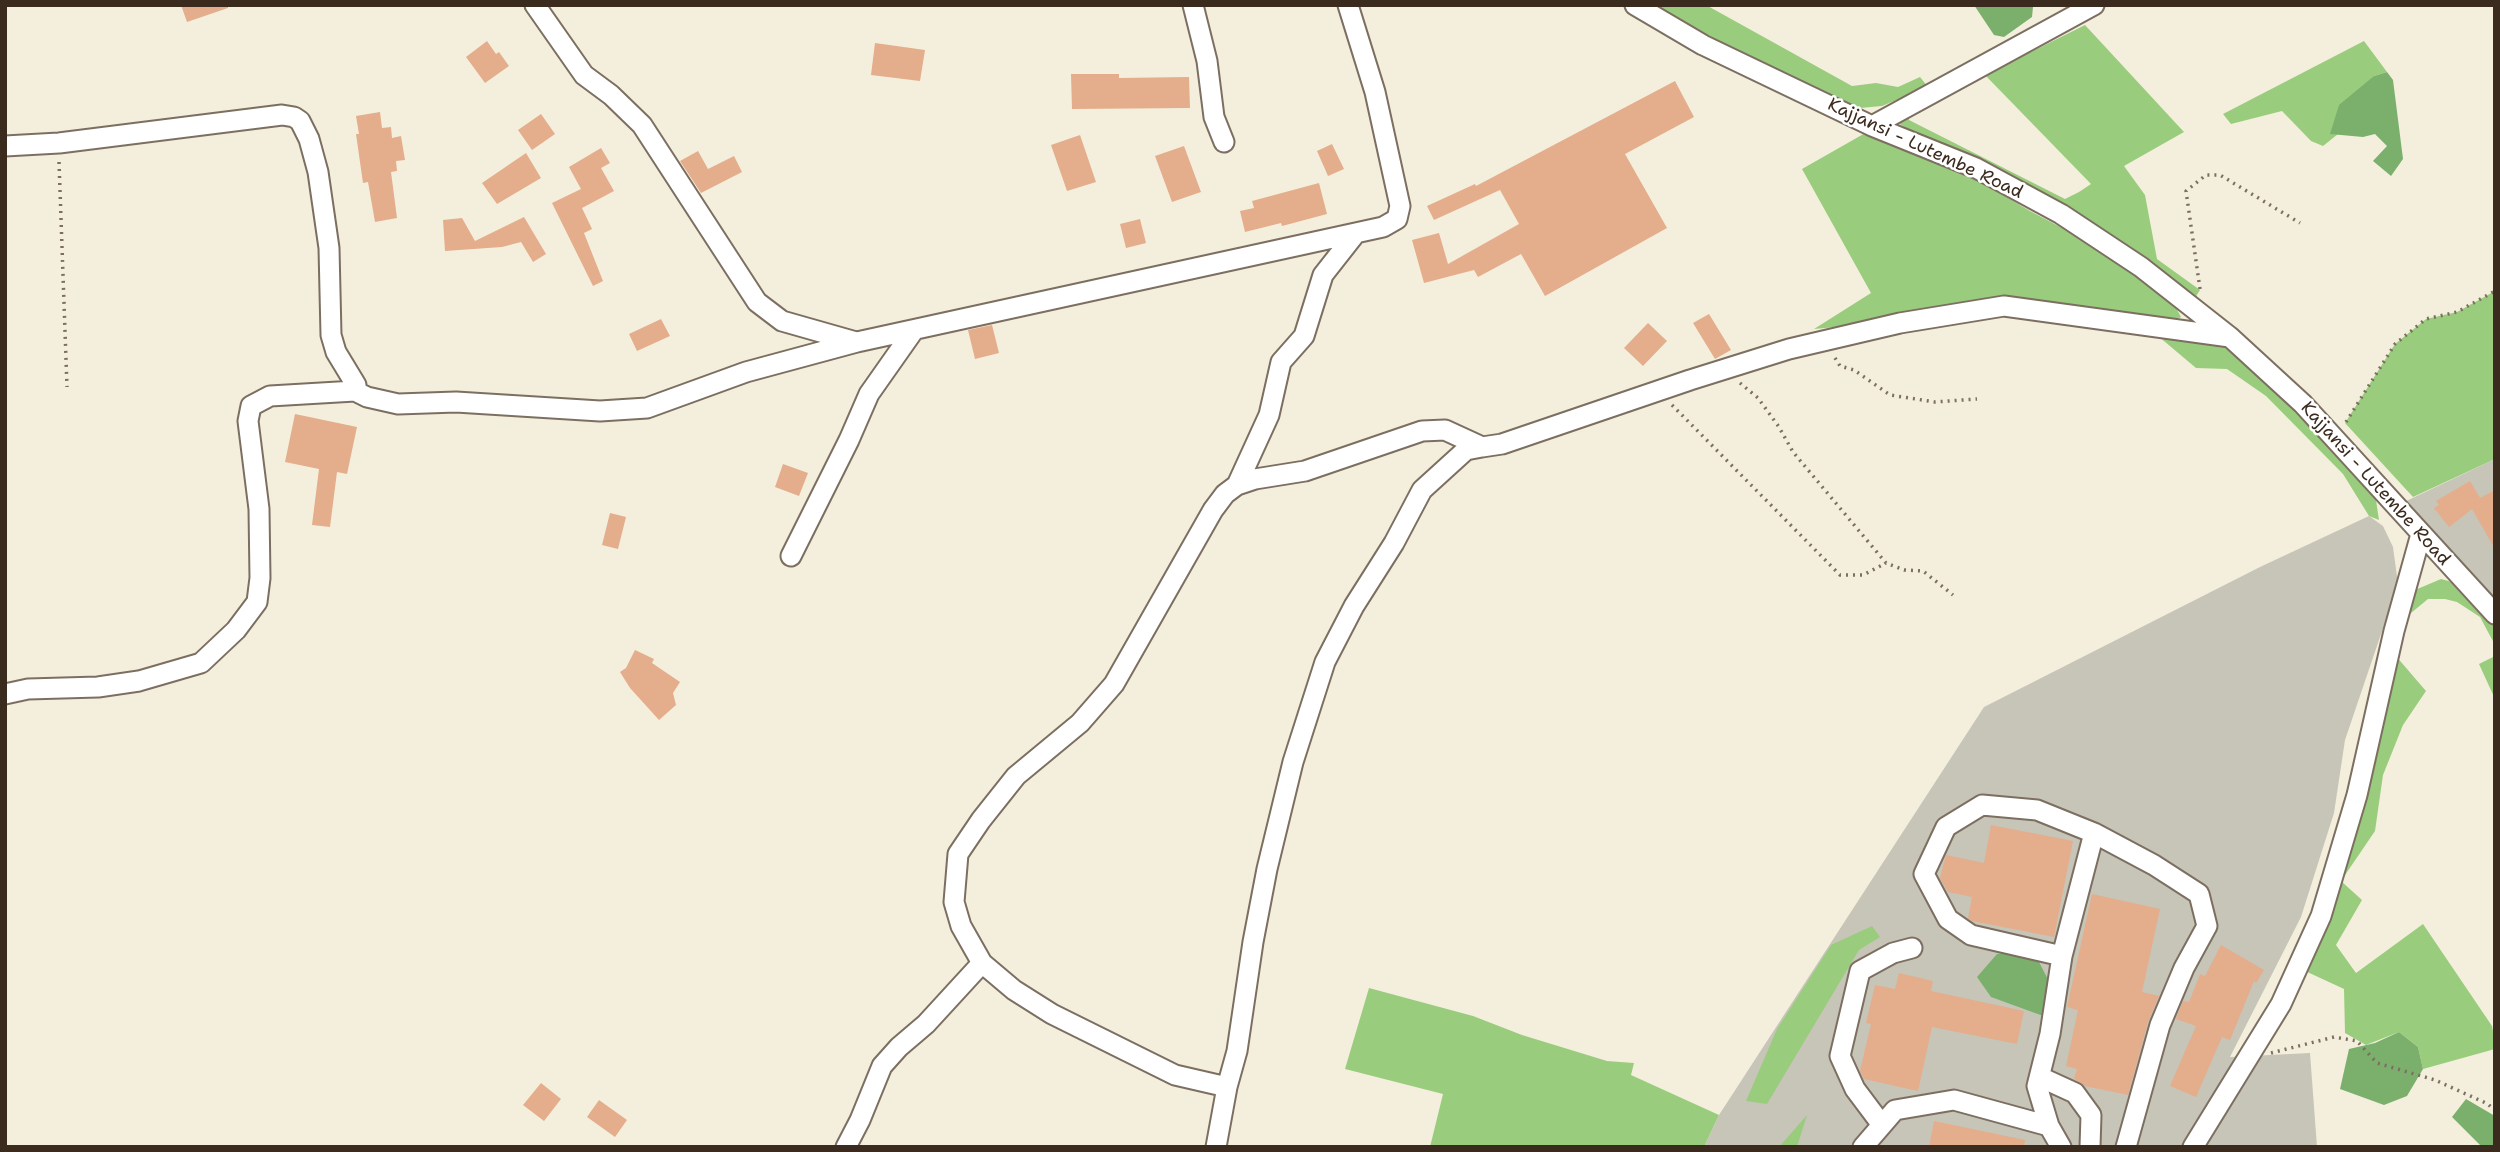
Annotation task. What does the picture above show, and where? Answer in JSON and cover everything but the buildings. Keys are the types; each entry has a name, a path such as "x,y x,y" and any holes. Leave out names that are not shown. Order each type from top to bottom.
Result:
{"street":[{"path":"535,5 584,75 611,95 642,125 757,302 782,321 858,342"},
{"path":"1193,5 1207,61 1214,117 1224,142"},
{"path":"5,694 28,688 98,687 139,681 201,663 220,648 257,602 259,593 259,509 248,421 251,406 270,396 355,391 367,397 398,404 456,402 600,411 647,408 746,372 858,342 1383,227 1397,219 1400,206 1374,92 1348,5"},
{"name":"Kajjansi - Lutembe Road","path":"1635,5 1703,45 1872,125 1976,169 2061,214 2141,267 2230,337 2303,404 2495,614"},
{"path":"1872,125 2094,5"},
{"path":"5,146 59,143 282,115 300,121 309,139 323,199 329,247 331,335 336,352 356,385 355,391"},
{"path":"1237,485 1269,415 1281,362 1304,336 1324,275 1356,233"},
{"path":"1216,1147 1237,1051 1267,869 1293,762 1325,662 1422,489 1466,450 1502,444 1658,391 1824,341 1900,324 2004,306 2230,337"},
{"path":"791,556 869,394 914,330"},
{"path":"1227,1087 1175,1075 1052,1014 1014,990 982,962 961,926 954,902 958,854 1016,776 1080,723 1114,684 1213,510 1225,494 1237,485 1255,479 1305,471 1422,431 1445,430 1482,447"},
{"path":"2193,1147 2281,1004 2321,916 2357,795 2394,631 2421,534"},
{"path":"2062,957 1971,935 1948,919 1924,874 1946,827 1982,805 2037,810 2094,832 2199,894 2207,926 2160,1025 2126,1147"},
{"path":"2061,1147 2049,1126 2037,1086 2050,1034 2062,957 2094,832"},
{"path":"1882,1125 1855,1089 1840,1056 1860,971 1893,953 1912,948"},
{"path":"846,1147 882,1066 926,1024 982,962"},
{"path":"2039,1077 2075,1093 2091,1115 2090,1147"},
{"path":"1863,1147 1895,1110 1954,1100 2049,1126"}],"path":[{"path":"59,143 68,387"},
{"path":"2190,306 2200,290 2186,191 2206,175 2220,175 2300,223"},
{"path":"2335,439 2395,344 2426,319 2457,312 2495,291"},
{"path":"1824,341 1840,366 1854,370 1890,395 1934,402 1977,399"},
{"path":"1724,370 1758,398 1793,452 1886,563 1904,570 1923,571 1953,595"},
{"path":"1658,391 1840,575 1863,575 1886,563"},
{"path":"2249,1057 2281,1052 2334,1037 2357,1041 2377,1063 2435,1080 2488,1104 2495,1111"}],"shaded area":[{"path":"2495,459 2495,603 2402,503"},
{"path":"2369,516 2383,526 2393,547 2398,584 2345,740 2334,813 2301,917 2230,1057 2310,1053 2317,1147 1704,1147 1719,1115 1984,707 2260,567"}],"green space":[{"path":"1653,5 1706,5 1852,86 1876,83 1898,87 1920,77 1928,87 1882,106 1860,108 1749,57"},
{"path":"1974,5 2028,5 2033,7 2032,17 2004,37 1994,35"},
{"path":"2085,25 2184,132 2124,166 2145,195 2157,259 2200,290 2195,298 2060,202 1923,138 1898,123 1901,116 1908,113 1909,120 2065,199 2079,192 2091,184 1985,75"},
{"path":"2364,41 2387,72 2374,76 2331,134 2338,134 2323,146 2311,141 2282,111 2231,124 2223,114"},
{"path":"2387,72 2393,80 2403,159 2391,176 2373,161 2387,146 2375,134 2363,137 2330,134 2339,105 2374,76"},
{"path":"1867,132 1969,175 2106,251 2174,304 2181,317 2171,324 2103,310 1995,301 1848,326 1814,329 1871,293 1802,169"},
{"path":"2495,291 2495,459 2413,497 2345,423 2395,344 2426,319 2457,312"},
{"path":"2158,336 2224,343 2294,404 2376,500 2379,520 2369,516 2343,474 2266,396 2227,369 2196,368"},
{"path":"2441,579 2456,583 2495,623 2495,645 2480,617 2457,602 2428,599 2411,613 2406,610 2415,590"},
{"path":"2395,655 2426,691 2403,725 2383,775 2375,831 2341,881 2362,900 2336,945 2356,973 2423,924 2492,1026 2495,1049 2423,1069 2418,1047 2399,1032 2366,1045 2345,1033 2344,989 2303,970"},
{"path":"2495,656 2495,699 2479,664"},
{"path":"1872,926 1880,937 1859,950 1767,1104 1746,1101 1777,1029 1831,945"},
{"path":"2017,952 2039,962 2058,999 2046,1017 1991,997 1977,977 1997,954"},
{"path":"1369,988 1473,1016 1522,1035 1607,1061 1634,1063 1631,1075 1719,1115 1704,1147 1430,1147 1443,1094 1345,1069"},
{"path":"2399,1032 2418,1047 2423,1069 2407,1096 2384,1105 2340,1089 2349,1049 2375,1043"},
{"path":"2466,1099 2495,1116 2495,1147 2482,1147 2452,1117"},
{"path":"1807,1115 1797,1147 1779,1147"}]}
